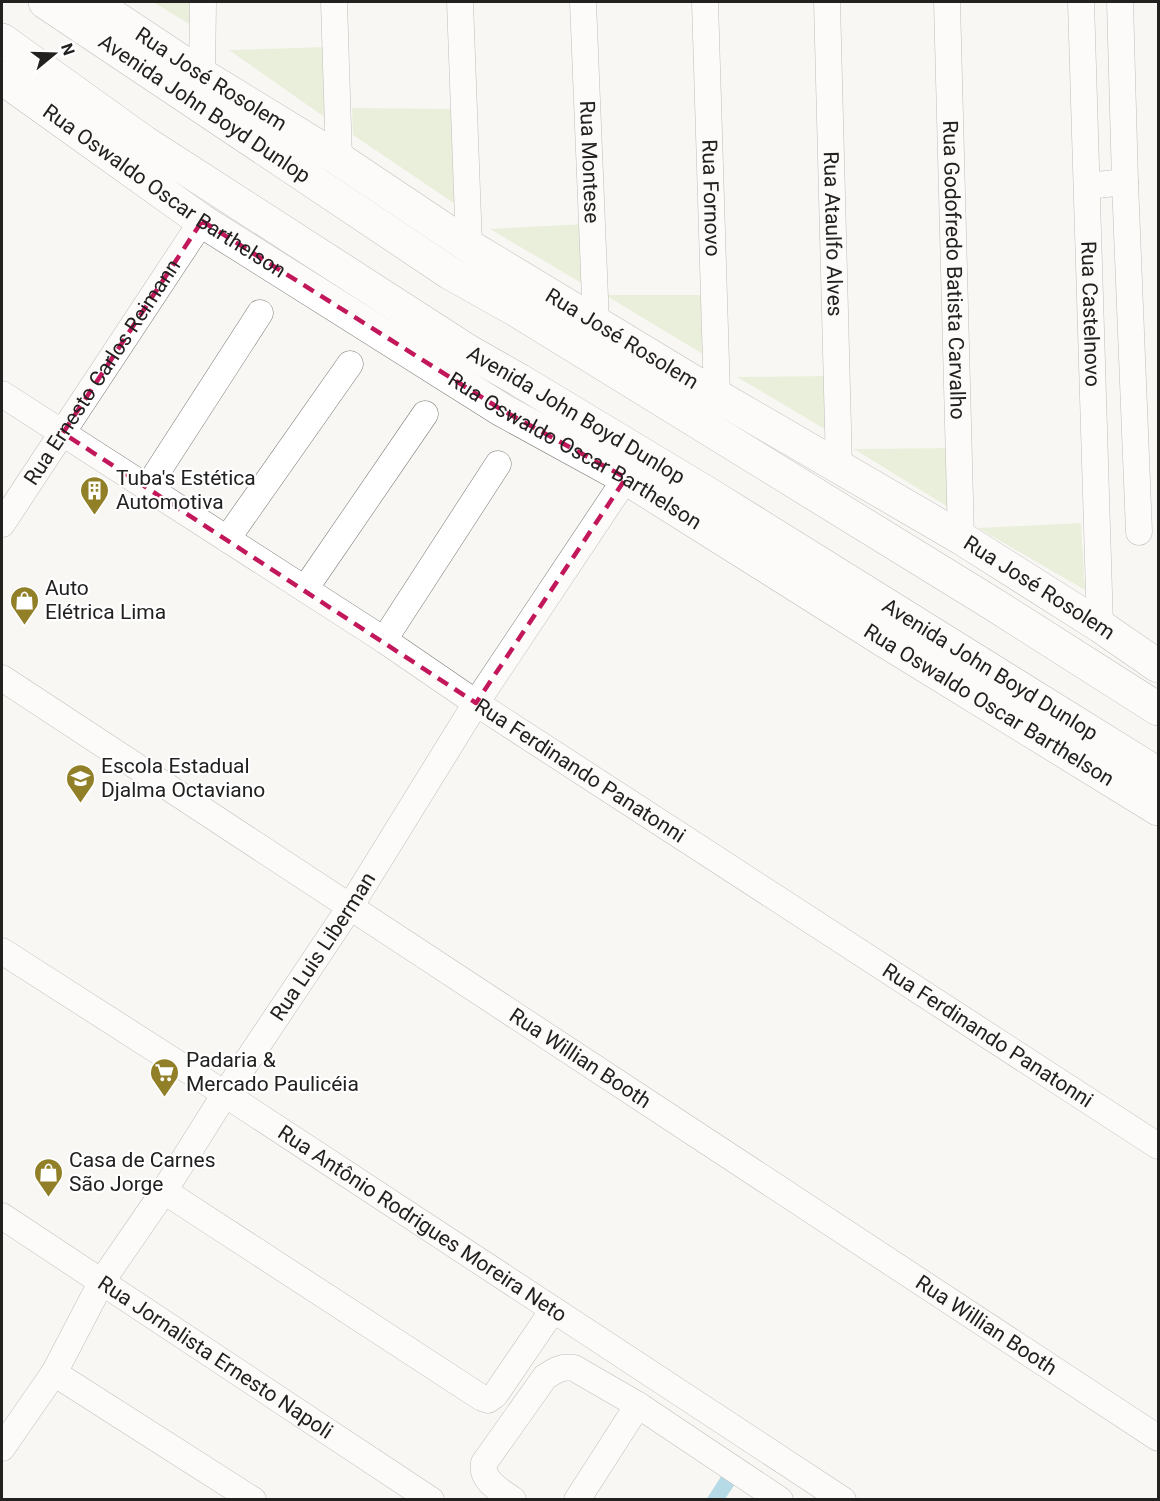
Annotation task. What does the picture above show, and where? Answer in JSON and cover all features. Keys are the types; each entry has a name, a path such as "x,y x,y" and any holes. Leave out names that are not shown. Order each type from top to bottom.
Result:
{"main road":[{"name":"Avenida John Boyd Dunlop","path":"45,2 450,273 516,310 973,592 1158,710"},
{"name":"Rua José Rosolem","path":"92,2 202,75 339,159 470,246 717,396 961,538 1100,626 1158,666"},
{"name":"Avenida John Boyd Dunlop","path":"2,40 144,142 459,345 710,495 1158,774"},
{"name":"Rua Oswaldo Oscar Barthelson","path":"2,78 202,221 502,410 626,478 1158,809"},
{"path":"710,495 885,641"}],"street":[{"path":"202,75 203,2"},
{"path":"334,2 339,159"},
{"path":"460,2 470,246"},
{"name":"Rua Montese","path":"583,2 596,323"},
{"name":"Rua Fornovo","path":"705,2 717,396"},
{"name":"Rua Ataulfo Alves","path":"827,2 839,466"},
{"name":"Rua Godofredo Batista Carvalho","path":"947,2 961,538"},
{"name":"Rua Castelnovo","path":"1081,2 1100,626"},
{"path":"1120,2 1139,532"},
{"path":"1087,186 1125,182"},
{"name":"Rua Ernesto Carlos Reimann","path":"2,524 202,221"},
{"path":"147,488 260,313"},
{"path":"227,539 350,364"},
{"name":"Rua Ferdinando Panatonni","path":"2,394 384,640 476,703 1158,1146"},
{"path":"305,589 425,414"},
{"path":"384,640 498,464"},
{"name":"Rua Luis Liberman","path":"2,1448 54,1373 102,1281 164,1191 225,1094 350,907 476,703 626,478"},
{"name":"Rua Willian Booth","path":"2,678 1158,1438"},
{"name":"Rua Antônio Rodrigues Moreira Neto","path":"2,951 225,1094 843,1500"},
{"path":"164,1191 488,1400 495,1395 553,1310"},
{"name":"Rua Jornalista Ernesto Napoli","path":"2,1216 431,1500"},
{"path":"513,1500 494,1486 484,1475 484,1463 545,1377 558,1368 574,1368 638,1405 771,1497"},
{"path":"54,1373 253,1500"},
{"path":"577,1500 638,1405"},
{"path":"700,1447 718,1419"}],"highlighted area":[{"path":"202,221 502,410 626,478 476,703 63,433"}],"green space":[{"path":"153,2 206,2 207,35"},
{"path":"329,47 330,121 229,50"},
{"path":"352,108 458,109 464,210 353,135"},
{"path":"584,224 588,287 490,229"},
{"path":"605,295 707,295 711,359"},
{"path":"828,376 833,434 737,377"},
{"path":"951,448 956,512 854,449"},
{"path":"1081,523 1085,590 978,528"}],"water":[{"path":"722,1475 735,1484 725,1499 706,1500"}],"place":[{"name":"Tuba's Estética Automotiva","path":"95,516"},
{"name":"Auto Elétrica Lima","path":"24,626"},
{"name":"Escola Estadual Djalma Octaviano","path":"80,804"},
{"name":"Padaria & Mercado Paulicéia","path":"165,1098"},
{"name":"Casa de Carnes São Jorge","path":"48,1198"}]}
